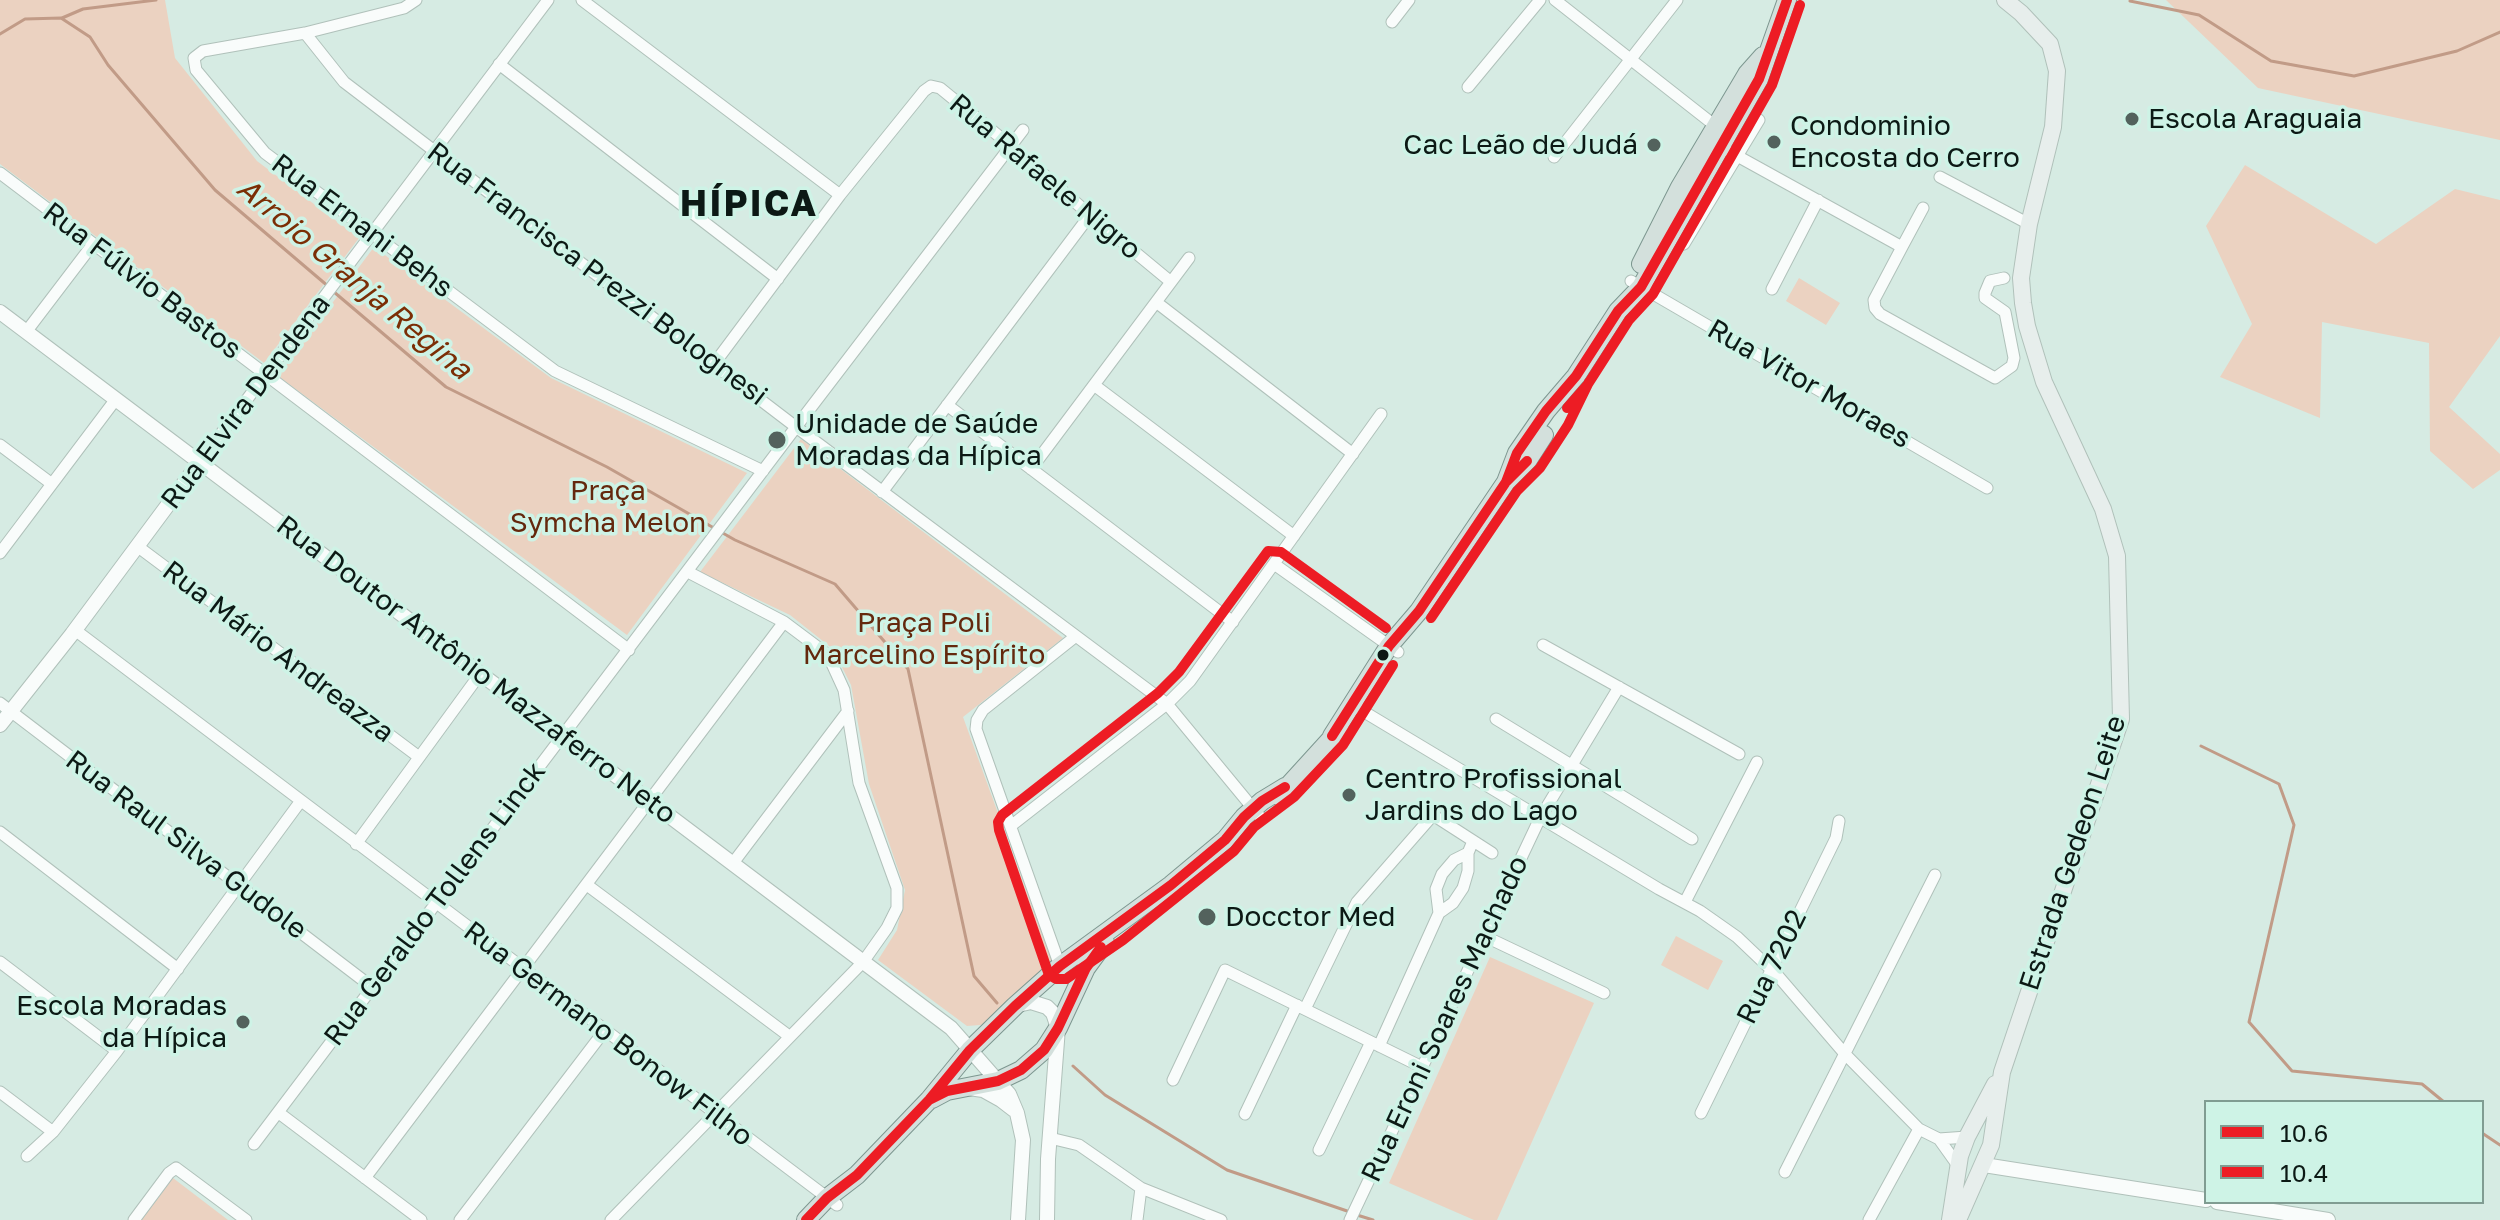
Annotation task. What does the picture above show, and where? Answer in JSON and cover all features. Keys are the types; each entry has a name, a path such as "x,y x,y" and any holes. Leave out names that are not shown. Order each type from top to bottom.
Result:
{"main road":[{"path":"806,1220 832,1202 929,1100 965,1055 1015,1006 1060,966 1115,928 1257,813 1332,736 1355,707 1506,482 1517,453 1551,414 1636,284 1680,187 1725,142 1747,74 1767,50 1787,0"},
{"name":"Estrada Gedeon Leite","path":"1950,1220 1967,1137 2002,1072 2121,719 2117,556 2103,509 2044,382 2027,326 2021,278 2029,224 2053,127 2057,71 2050,44 2005,0"},
{"path":"929,1100 947,1091 998,1081 1021,1070 1044,1050 1058,1028 1086,968 1115,928"},
{"name":"Estrada Gedeon Leite","path":"1958,1220 1991,1145 2002,1072"},
{"path":"1967,1137 1980,1138 1991,1145"},
{"path":"1959,1167 1970,1178 1980,1172"},
{"path":"823,1220 832,1202"}],"street":[{"name":"Rua Ernani Behs","path":"416,0 404,8 305,33 203,51 194,58 196,70 265,153 555,371 763,471"},
{"name":"Rua Elvira Dendena","path":"0,725 5,707 75,630 548,0"},
{"path":"582,0 840,195"},
{"path":"1392,22 1409,0"},
{"path":"1468,87 1540,0"},
{"path":"1555,0 1725,142 1818,200 1902,247"},
{"path":"1554,157 1677,0"},
{"name":"Rua Francisca Prezzi Bolognesi","path":"305,33 344,82 882,492 1167,704 1257,813"},
{"path":"499,64 778,279"},
{"name":"Rua Rafaele Nigro","path":"714,364 840,195 931,86 940,88 1171,282"},
{"path":"1684,244 1725,142 1759,120"},
{"name":"Rua Geraldo Tollens Linck","path":"254,1144 1023,130"},
{"name":"Rua Fúlvio Bastos","path":"0,173 629,650"},
{"path":"1940,177 2029,224"},
{"path":"1772,289 1818,200"},
{"path":"1923,208 1874,300 1880,314 1995,378 2012,366 2014,358 2005,312 1985,298 1985,293 1990,281 2004,278"},
{"path":"882,492 1090,215"},
{"path":"26,332 93,244"},
{"path":"1031,469 1189,258"},
{"name":"Rua Vitor Moraes","path":"1636,284 1987,488"},
{"path":"1156,302 1353,454"},
{"name":"Rua Doutor Antônio Mazzaferro Neto","path":"0,312 951,1028 985,1036"},
{"path":"1094,385 1294,536"},
{"path":"0,553 116,399"},
{"path":"947,405 1233,622"},
{"path":"1012,825 1167,704 1190,681 1381,414"},
{"path":"0,445 52,484"},
{"name":"Rua Mário Andreazza","path":"137,546 419,757"},
{"path":"1274,564 1393,649"},
{"path":"611,1220 863,962 897,908 897,888 859,783 844,690 828,655 784,622 688,572"},
{"path":"365,1178 784,622"},
{"name":"Rua Germano Bonow Filho","path":"75,630 832,1202"},
{"path":"1060,966 976,729 983,710 1076,636"},
{"path":"1543,645 1739,754"},
{"path":"356,844 480,674"},
{"name":"Rua Eroni Soares Machado","path":"1350,1220 1540,818 1619,687"},
{"name":"Rua Raul Silva Gudole","path":"5,707 372,987"},
{"path":"1355,707 1685,902 1737,937 1770,968 1845,1054 1919,1129 1939,1139 1959,1167"},
{"path":"733,863 848,711"},
{"path":"1496,719 1692,839"},
{"path":"1685,902 1757,762"},
{"path":"27,1156 53,1132 117,1051 300,802"},
{"path":"1245,1114 1357,902 1433,815 1492,853"},
{"name":"Rua 7202","path":"1701,1113 1836,838 1839,821"},
{"path":"0,832 178,969"},
{"path":"1319,1150 1439,913 1453,903 1463,888 1473,841"},
{"path":"1439,913 1436,889 1442,874 1454,860 1468,853"},
{"path":"1785,1172 1935,875"},
{"path":"587,885 789,1036"},
{"path":"1484,936 1604,993"},
{"path":"0,962 117,1051"},
{"path":"1173,1080 1225,970 1422,1067"},
{"path":"1015,1006 1039,1003 1053,1013 1058,1028 1048,1159 1047,1220"},
{"name":"Rua Doutor Antônio Mazzaferro Neto","path":"951,1028 965,1055 998,1081 1009,1094 1017,1113"},
{"path":"460,1220 605,1030"},
{"path":"964,1087 983,1090 1017,1113 1023,1140 1018,1220"},
{"path":"0,1092 53,1132"},
{"path":"279,1113 421,1220"},
{"path":"1869,1220 1919,1129"},
{"path":"1939,1139 1967,1137"},
{"path":"1050,1138 1079,1145 1141,1188 1221,1220"},
{"path":"1021,1160 1048,1159"},
{"path":"134,1220 176,1168 246,1220"},
{"path":"1980,1172 2204,1200"},
{"path":"1137,1220 1141,1188"},
{"path":"2229,1204 2328,1220"}],"green space":[{"path":"0,0 165,0 175,58 257,161 359,238 264,363 0,164"},
{"path":"2166,0 2500,0 2500,140 2258,88"},
{"path":"2245,165 2376,244 2455,189 2500,200 2500,336 2449,407 2500,454 2500,470 2473,489 2430,451 2429,343 2322,322 2320,418 2220,377 2252,324 2206,226"},
{"name":"Praça Symcha Melon","path":"374,247 551,378 747,473 627,635 278,376"},
{"path":"1799,278 1840,303 1826,325 1786,301"},
{"name":"Praça Poli Marcelino Espírito","path":"801,439 1063,638 963,717 1054,967 993,1024 967,1026 878,960 897,930 905,890 869,784 851,685 833,649 790,615 700,572"},
{"path":"1676,936 1723,961 1708,990 1661,965"},
{"path":"1490,957 1594,1003 1497,1220 1474,1220 1389,1183"},
{"path":"173,1178 228,1220 141,1220"}],"waterway":[{"path":"62,18 83,9 156,0"},
{"path":"2130,1 2199,15 2271,61 2354,76 2457,51 2500,32"},
{"name":"Arroio Granja Regina","path":"0,34 25,19 61,18 90,37 108,65 215,190 329,287"},
{"name":"Arroio Granja Regina","path":"334,292 446,387 607,467 735,540 835,584 908,669 974,976 997,1003"},
{"path":"2201,746 2279,784 2294,825 2249,1022 2292,1071 2422,1084 2442,1100"},
{"name":"Arroio Granja Regina","path":"1073,1066 1105,1095 1227,1170 1350,1212"},
{"path":"2484,1134 2500,1145"},
{"name":"Arroio Granja Regina","path":"1357,1215 1373,1220"}],"transit line":[{"name":"10.6","path":"1506,482 1517,453 1546,411 1576,376 1618,311 1641,287 1759,79 1787,0"},
{"name":"10.4","path":"1567,408 1588,384 1629,320 1653,294 1772,85 1800,5"},
{"name":"10.4","path":"1431,618 1517,491 1540,468 1568,425 1589,382"},
{"name":"10.6","path":"1332,736 1389,646 1419,611 1506,482 1527,461"},
{"name":"10.4","path":"1386,628 1281,552 1268,551 1179,672 1158,693 1002,815 998,822 999,830 1049,975 1066,979 1123,940 1234,851 1254,827 1294,797 1343,745 1393,665"},
{"name":"10.6","path":"806,1220 827,1198 857,1175 929,1100 970,1050 1015,1006 1060,966 1171,885 1225,840 1262,801 1285,787"},
{"name":"10.6","path":"929,1100 947,1091 998,1081 1021,1070 1044,1050 1058,1028 1086,968 1101,947"}],"place":[{"name":"Escola Araguaia","path":"2132,119"},
{"name":"Condominio Encosta do Cerro","path":"1774,142"},
{"name":"Cac Leão de Judá","path":"1654,145"},
{"name":"Unidade de Saúde Moradas da Hípica","path":"777,440"},
{"name":"Centro Profissional Jardins do Lago","path":"1349,795"},
{"name":"Docctor Med","path":"1207,917"},
{"name":"Escola Moradas da Hípica","path":"243,1022"}],"district":[{"name":"HÍPICA","path":"749,205"}]}
